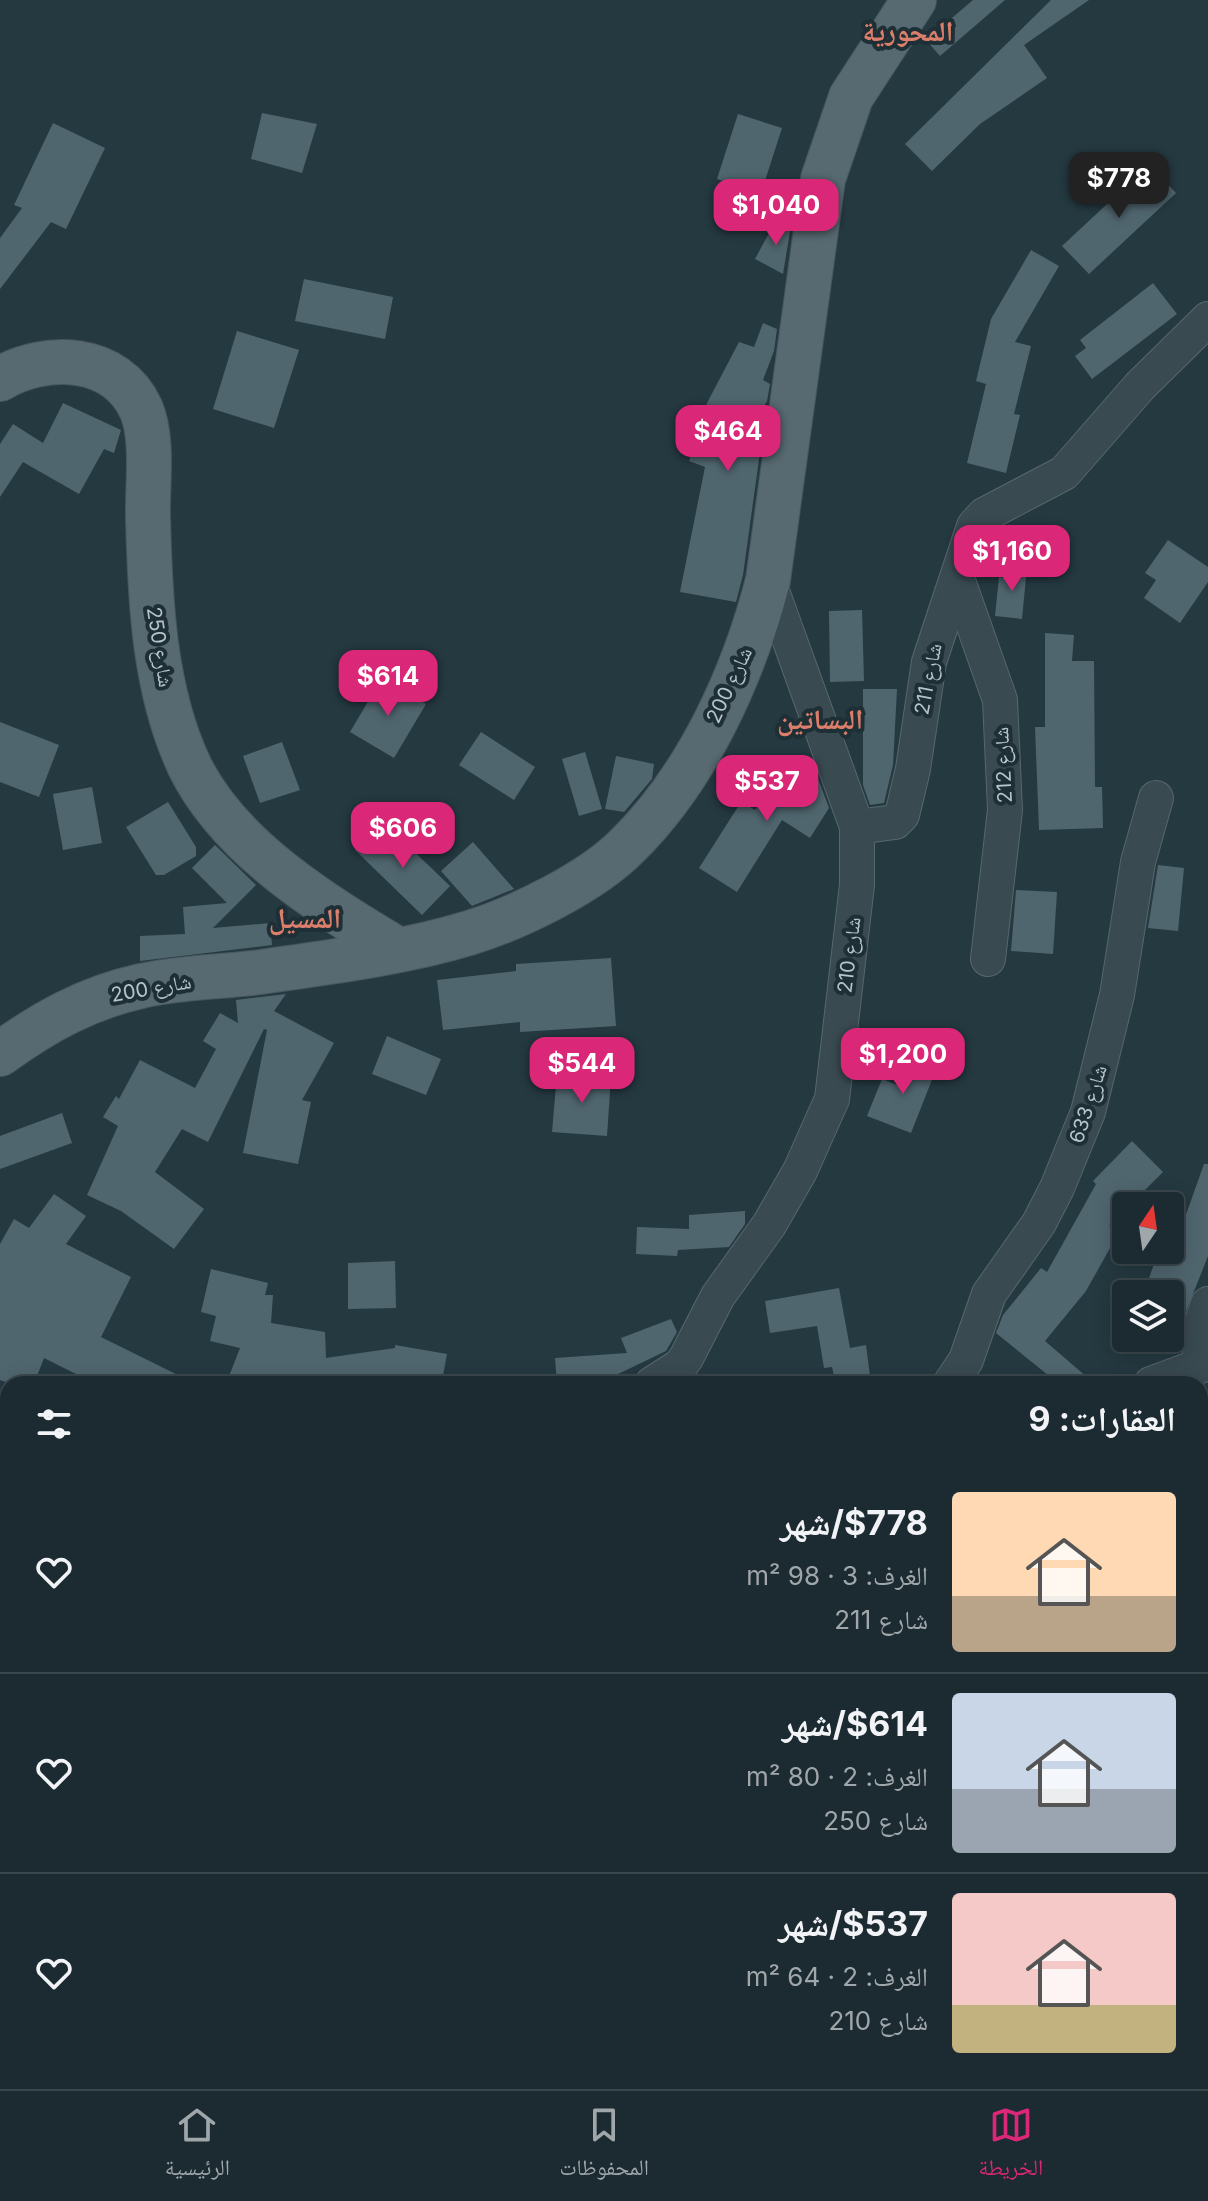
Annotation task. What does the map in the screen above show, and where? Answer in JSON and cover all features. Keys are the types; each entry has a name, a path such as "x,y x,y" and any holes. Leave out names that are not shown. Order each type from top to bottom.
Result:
{"main road":[{"name":"شارع 200","path":"0,1054 44,1022 105,995 144,985 262,972 397,949 443,940 495,923 575,882 627,847 679,780 731,688 754,631 768,580 811,247 823,179 851,97 914,0"},
{"name":"شارع 250","path":"0,379 38,361 89,364 124,384 142,410 146,441 149,576 156,633 173,720 191,768 216,807 288,876 397,949"}],"street":[{"name":"شارع 211","path":"857,827 895,822 902,815 911,784 929,662 968,538 984,515 1064,473 1140,386 1208,319"},
{"name":"شارع 212","path":"957,578 1000,700 1005,810 988,959"},
{"name":"شارع 210","path":"664,1376 686,1358 718,1296 769,1225 828,1113 838,1066 857,885 857,827 768,580"},
{"name":"شارع 633","path":"955,1376 966,1360 989,1294 1039,1223 1088,1112 1115,1007 1138,862 1156,798"},
{"path":"1172,1376 1203,1364 1202,1322 1208,1304"}],"building":[{"path":"973,0 1005,0 940,56 926,40"},
{"path":"1051,0 1089,0 1024,45 1047,78 980,124 932,171 905,144"},
{"path":"262,113 317,124 302,173 251,159"},
{"path":"738,114 782,128 761,193 717,179"},
{"path":"53,123 105,148 66,229 51,222 0,289 0,238 22,208 14,205"},
{"path":"1149,165 1176,193 1089,274 1062,246"},
{"path":"777,218 791,225 783,274 755,259"},
{"path":"1031,250 1059,266 1015,342 1031,346 1014,414 1020,415 1006,473 967,463 986,384 976,381 991,319"},
{"path":"304,279 393,297 385,339 295,321"},
{"path":"1153,283 1177,314 1092,379 1075,356 1086,348 1080,340"},
{"path":"763,323 777,329 774,351 763,380 770,384 767,401 749,434 762,438 743,575 736,602 680,592 705,467 689,461 707,403 739,342 754,347"},
{"path":"237,331 299,350 274,428 213,409"},
{"path":"63,403 121,430 114,453 104,449 79,494 23,462 0,497 0,444 13,424 43,443"},
{"path":"1168,540 1208,567 1208,582 1180,623 1144,598 1156,580 1145,573"},
{"path":"1005,565 1027,567 1022,619 995,616 999,577 1004,578"},
{"path":"862,610 864,681 830,682 829,611"},
{"path":"1045,633 1074,635 1072,661 1094,661 1095,787 1102,787 1103,828 1039,830 1035,727 1045,727"},
{"path":"382,678 426,704 394,758 350,732"},
{"path":"863,689 897,689 893,765 884,803 870,805 863,785"},
{"path":"0,722 59,745 39,797 0,782"},
{"path":"481,732 535,767 514,800 459,765"},
{"path":"282,742 300,790 260,803 243,756"},
{"path":"585,752 602,809 579,816 562,759"},
{"path":"616,756 654,764 652,779 624,812 605,809"},
{"path":"790,756 816,773 829,808 810,838 782,820 737,892 699,868 741,802 755,810"},
{"path":"92,787 102,843 63,850 53,794"},
{"path":"168,802 196,847 196,856 164,875 156,875 126,827"},
{"path":"377,828 392,842 398,836 450,886 422,915 355,850"},
{"path":"473,842 514,889 472,906 441,871"},
{"path":"215,845 256,885 213,928 270,923 272,945 140,961 140,936 185,934 183,907 227,903 192,868"},
{"path":"1158,865 1184,868 1178,931 1148,928"},
{"path":"1016,890 1057,892 1053,954 1011,951"},
{"path":"611,958 616,1026 520,1032 520,1022 443,1030 437,980 516,971 516,964"},
{"path":"286,994 274,1011 334,1043 302,1100 311,1102 298,1164 243,1153 267,1030 264,1029 208,1142 182,1129 155,1172 204,1209 174,1249 121,1211 87,1195 118,1126 103,1117 116,1096 119,1099 140,1060 195,1088 216,1049 203,1041 220,1013 238,1023 236,1000"},
{"path":"387,1036 441,1059 426,1095 372,1074"},
{"path":"908,1056 937,1067 911,1133 867,1116 882,1079 897,1085"},
{"path":"557,1074 611,1077 607,1136 552,1132"},
{"path":"62,1113 72,1143 0,1169 0,1136"},
{"path":"1132,1141 1163,1172 1143,1192 1112,1192 1112,1223 1109,1226 1112,1228 1112,1245 1086,1291 1045,1341 1086,1376 1049,1376 996,1333 1003,1315 1041,1268 1047,1272 1096,1184 1093,1181"},
{"path":"1204,1164 1208,1164 1208,1256 1184,1317 1184,1280 1148,1280 1154,1264 1184,1264 1184,1220"},
{"path":"54,1194 86,1216 66,1244 131,1277 101,1337 180,1376 80,1376 44,1358 37,1376 0,1376 0,1244 14,1219 29,1228"},
{"path":"745,1211 745,1224 729,1247 678,1250 677,1256 636,1254 637,1227 689,1229 689,1215"},
{"path":"395,1261 396,1308 348,1309 348,1263"},
{"path":"211,1269 268,1283 265,1295 273,1295 271,1323 325,1332 326,1358 395,1348 395,1345 447,1354 443,1376 229,1376 240,1348 210,1341 216,1316 201,1312"},
{"path":"839,1288 850,1348 866,1345 870,1376 834,1376 832,1367 824,1368 817,1326 770,1333 765,1301"},
{"path":"671,1319 677,1332 666,1351 616,1376 556,1376 555,1358 627,1353 621,1338"}],"district":[{"name":"المحورية","path":"908,31"},
{"name":"البساتين","path":"820,719"},
{"name":"المسيل","path":"305,918"}]}
